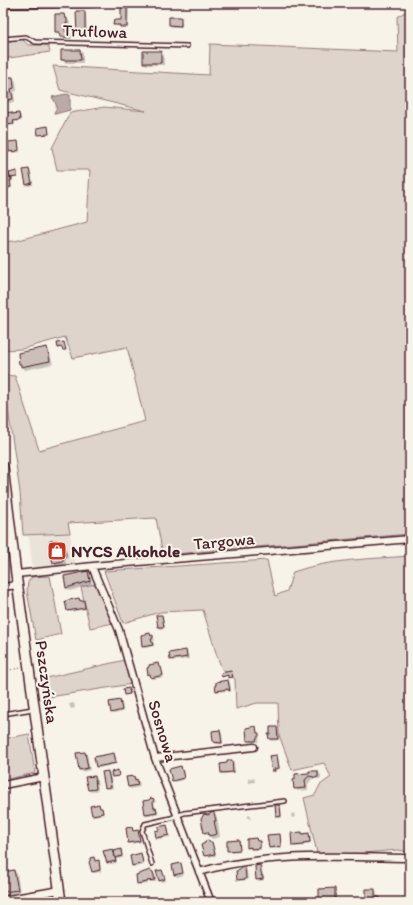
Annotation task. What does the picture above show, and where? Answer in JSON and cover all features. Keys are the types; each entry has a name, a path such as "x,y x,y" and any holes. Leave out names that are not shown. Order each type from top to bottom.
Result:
{"main road":[{"name":"Pszczyńska","path":"3,467 17,585 30,667 61,902"}],"street":[{"name":"Targowa","path":"16,574 410,539"},
{"name":"Sosnowa","path":"92,567 119,630 155,758 211,902"},
{"path":"3,587 17,585"},
{"path":"155,758 254,747"},
{"path":"3,785 44,777"},
{"path":"199,872 223,865 281,858 410,858"},
{"path":"3,900 60,890"}],"lane":[{"path":"3,6 90,5 101,3"},
{"name":"Truflowa","path":"3,39 26,37 35,42 187,46"},
{"path":"3,714 35,708"},
{"path":"152,864 142,831 143,826 148,823 171,818 184,813 285,801"}],"path":[{"path":"3,671 30,667"}],"shaded area":[{"path":"410,10 410,534 163,555 156,518 68,523 70,533 23,535 20,492 3,375 15,376 39,450 145,421 127,347 73,358 65,337 22,349 3,350 3,242 15,241 87,222 90,170 57,170 52,148 70,113 104,107 146,111 60,90 53,66 209,75 210,44 398,52 397,17"},
{"path":"22,39 28,45 48,45 50,52 3,59 3,42"},
{"path":"66,94 70,95 70,110 55,114 54,112 56,106 52,97"},
{"path":"70,533 76,567 33,571 29,537 23,535"},
{"path":"410,556 410,852 398,850 318,857 304,798 315,795 320,785 331,777 324,763 292,770 279,735 278,703 257,703 236,709 235,679 222,669 203,610 160,612 123,623 104,571 267,560 275,596 287,591 293,572 321,564 351,560"},
{"path":"88,570 95,584 65,590 63,573"},
{"path":"50,576 61,634 36,640 27,591 28,582 32,577"},
{"path":"95,584 113,623 90,628 81,587"},
{"path":"125,660 132,684 43,698 42,679"},
{"path":"29,734 35,773 3,780 3,739"}],"building":[{"path":"121,7 127,7 127,27 113,25 114,20 121,20"},
{"path":"76,11 85,11 85,33 77,33"},
{"path":"55,14 64,14 65,18 67,18 65,30 66,32 70,31 70,37 60,37 59,32 55,32"},
{"path":"169,17 181,17 181,26 169,25"},
{"path":"61,50 80,50 81,60 61,60"},
{"path":"143,51 161,51 161,63 143,63"},
{"path":"4,77 13,77 14,88 11,89 13,99 5,100 3,90"},
{"path":"12,112 12,114 19,113 20,120 13,121 14,124 5,125 4,113"},
{"path":"48,126 49,134 38,135 37,128"},
{"path":"18,141 19,150 9,152 8,142"},
{"path":"29,169 32,183 26,185 23,170"},
{"path":"17,171 17,177 10,178 9,173"},
{"path":"9,173 10,178 12,178 12,180 10,180 11,187 3,188 3,174"},
{"path":"64,342 66,350 63,350 61,347 58,348 57,343"},
{"path":"47,347 50,361 21,367 21,364 19,364 18,353"},
{"name":"NYCS Alkohole","path":"57,540 58,546 63,545 66,555 62,556 63,561 53,563 49,545 50,541"},
{"path":"88,571 90,581 66,588 64,576"},
{"path":"79,598 80,601 84,600 85,608 67,611 65,601"},
{"path":"156,615 162,615 164,627 158,627"},
{"path":"150,633 151,636 153,635 153,638 151,639 153,645 142,647 141,635"},
{"path":"186,650 187,657 170,660 169,653"},
{"path":"158,663 159,667 161,667 163,675 151,678 150,674 148,675 147,668 149,665"},
{"path":"231,671 233,677 228,678 228,675 222,677 221,673"},
{"path":"228,680 230,691 228,689 216,691 216,682"},
{"path":"129,688 130,694 124,695 123,689"},
{"path":"120,700 122,710 111,713 109,702"},
{"path":"256,726 259,736 257,737 256,741 247,741 246,728"},
{"path":"270,727 277,727 278,739 269,739 268,734 270,734"},
{"path":"220,730 222,743 213,742 212,731"},
{"path":"85,752 88,768 79,770 76,753"},
{"path":"114,753 116,763 96,767 94,757"},
{"path":"277,755 279,768 272,771 269,756"},
{"path":"227,760 232,760 233,772 221,773 220,764 227,763"},
{"path":"181,766 184,778 172,781 169,769"},
{"path":"118,770 119,776 112,777 111,772"},
{"path":"108,771 111,787 105,788 102,772"},
{"path":"309,771 318,771 318,777 314,778 309,776 305,780 306,788 294,789 293,780 295,779 295,774 309,773"},
{"path":"95,776 96,789 88,790 85,777"},
{"path":"134,776 135,780 137,779 138,785 128,787 126,777"},
{"path":"151,798 154,799 154,808 156,808 157,812 145,814 143,801"},
{"path":"99,804 103,813 92,815 90,806"},
{"path":"275,805 280,805 281,816 276,817"},
{"path":"213,812 216,821 214,821 217,834 209,836 208,832 204,833 201,819 204,814 208,815"},
{"path":"167,825 169,835 156,838 155,831 159,830 158,827"},
{"path":"132,827 133,831 138,830 140,841 128,843 126,828"},
{"path":"302,832 302,834 309,833 310,842 303,843 303,845 292,846 291,833"},
{"path":"280,834 281,846 269,848 267,835"},
{"path":"256,838 257,841 260,841 260,848 247,848 247,839"},
{"path":"208,840 209,842 212,842 215,854 204,856 201,845"},
{"path":"239,840 240,850 227,851 227,841"},
{"path":"113,849 115,857 114,851 121,849 122,856 115,858 116,861 107,863 103,851"},
{"path":"141,853 143,863 132,866 130,856"},
{"path":"94,857 95,861 99,860 100,870 92,872 89,862 90,858"},
{"path":"181,863 183,873 174,875 172,865"},
{"path":"260,865 261,876 263,876 263,879 256,880 255,866"},
{"path":"245,867 246,879 237,880 236,871"},
{"path":"14,870 18,890 3,892 3,872"},
{"path":"150,870 153,872 155,880 137,884 136,875"},
{"path":"162,870 165,879 159,881 156,871"},
{"path":"335,888 335,901 319,901 319,889"},
{"path":"366,889 375,889 375,897 380,897 380,902 362,902 362,899 366,899"}],"place":[{"name":"NYCS Alkohole","path":"57,551"}]}
